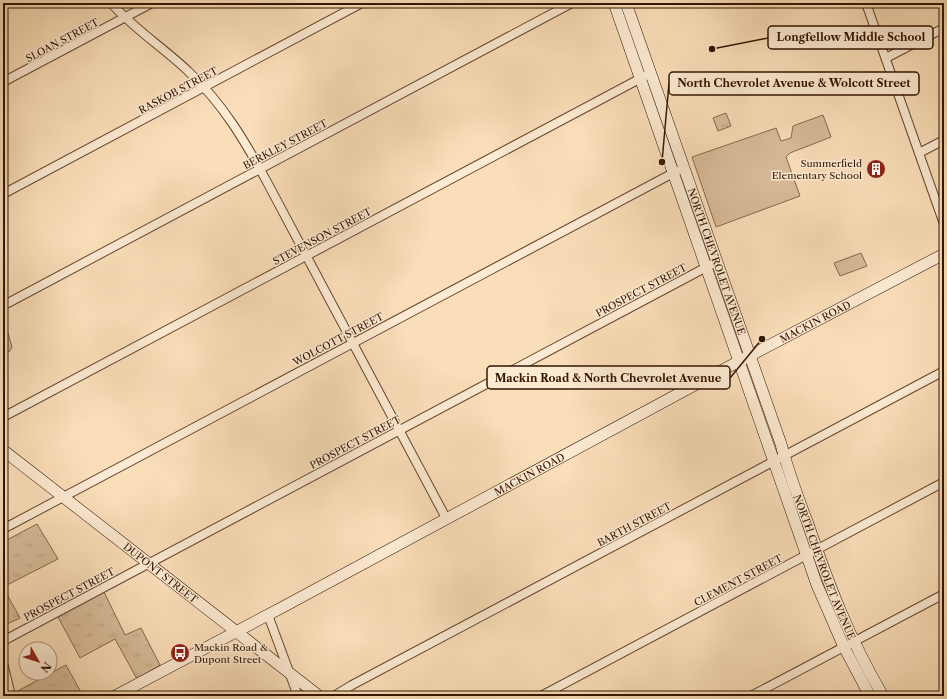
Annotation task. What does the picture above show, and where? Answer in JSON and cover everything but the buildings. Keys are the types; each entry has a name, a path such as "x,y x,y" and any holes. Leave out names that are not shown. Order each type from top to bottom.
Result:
{"street":[{"path":"111,3 125,18 176,60 204,87 231,120 260,169 307,256 446,518"},
{"name":"SLOAN STREET","path":"3,82 152,3"},
{"name":"RASKOB STREET","path":"3,194 362,3"},
{"name":"BERKLEY STREET","path":"8,303 572,3"},
{"name":"NORTH CHEVROLET AVENUE","path":"614,3 646,76"},
{"name":"NORTH CHEVROLET AVENUE","path":"626,3 646,76 678,170 706,267 773,461 811,552 832,593 854,642 883,696"},
{"path":"866,3 944,224"},
{"path":"886,58 944,28"},
{"name":"STEVENSON STREET","path":"3,417 646,76"},
{"path":"919,153 944,140"},
{"name":"NORTH CHEVROLET AVENUE","path":"678,170 716,262 784,455 811,552 822,599 844,647 870,696"},
{"name":"WOLCOTT STREET","path":"3,529 678,170"},
{"name":"MACKIN ROAD","path":"115,696 446,518 601,437 738,361 944,254"},
{"name":"PROSPECT STREET","path":"3,641 716,262"},
{"name":"BARTH STREET","path":"334,696 357,682 944,371"},
{"name":"DUPONT STREET","path":"3,450 319,696"},
{"name":"CLEMENT STREET","path":"541,696 944,482"},
{"path":"751,696 944,594"},
{"path":"268,615 298,696"},
{"path":"3,663 11,696"}],"green space":[{"path":"726,113 731,126 718,131 713,118"},
{"path":"823,115 831,137 790,153 786,157 800,196 716,227 692,157 776,128 781,141 791,138 793,126"},
{"path":"861,253 867,266 840,276 834,263"},
{"path":"3,316 12,347 10,351 3,355"},
{"path":"37,524 58,559 3,587 3,542"},
{"path":"3,587 20,618 5,625 3,616"},
{"path":"104,592 125,635 141,628 160,665 137,679 115,639 80,658 58,617"},
{"path":"66,665 83,696 15,696 14,693 36,681 58,681 58,669"}],"place":[{"name":"Longfellow Middle School","path":"712,49"},
{"name":"North Chevrolet Avenue & Wolcott Street","path":"662,162"},
{"name":"Summerfield Elementary School","path":"876,169"},
{"name":"Mackin Road & North Chevrolet Avenue","path":"762,339"},
{"name":"Mackin Road & Dupont Street","path":"180,653"}]}
